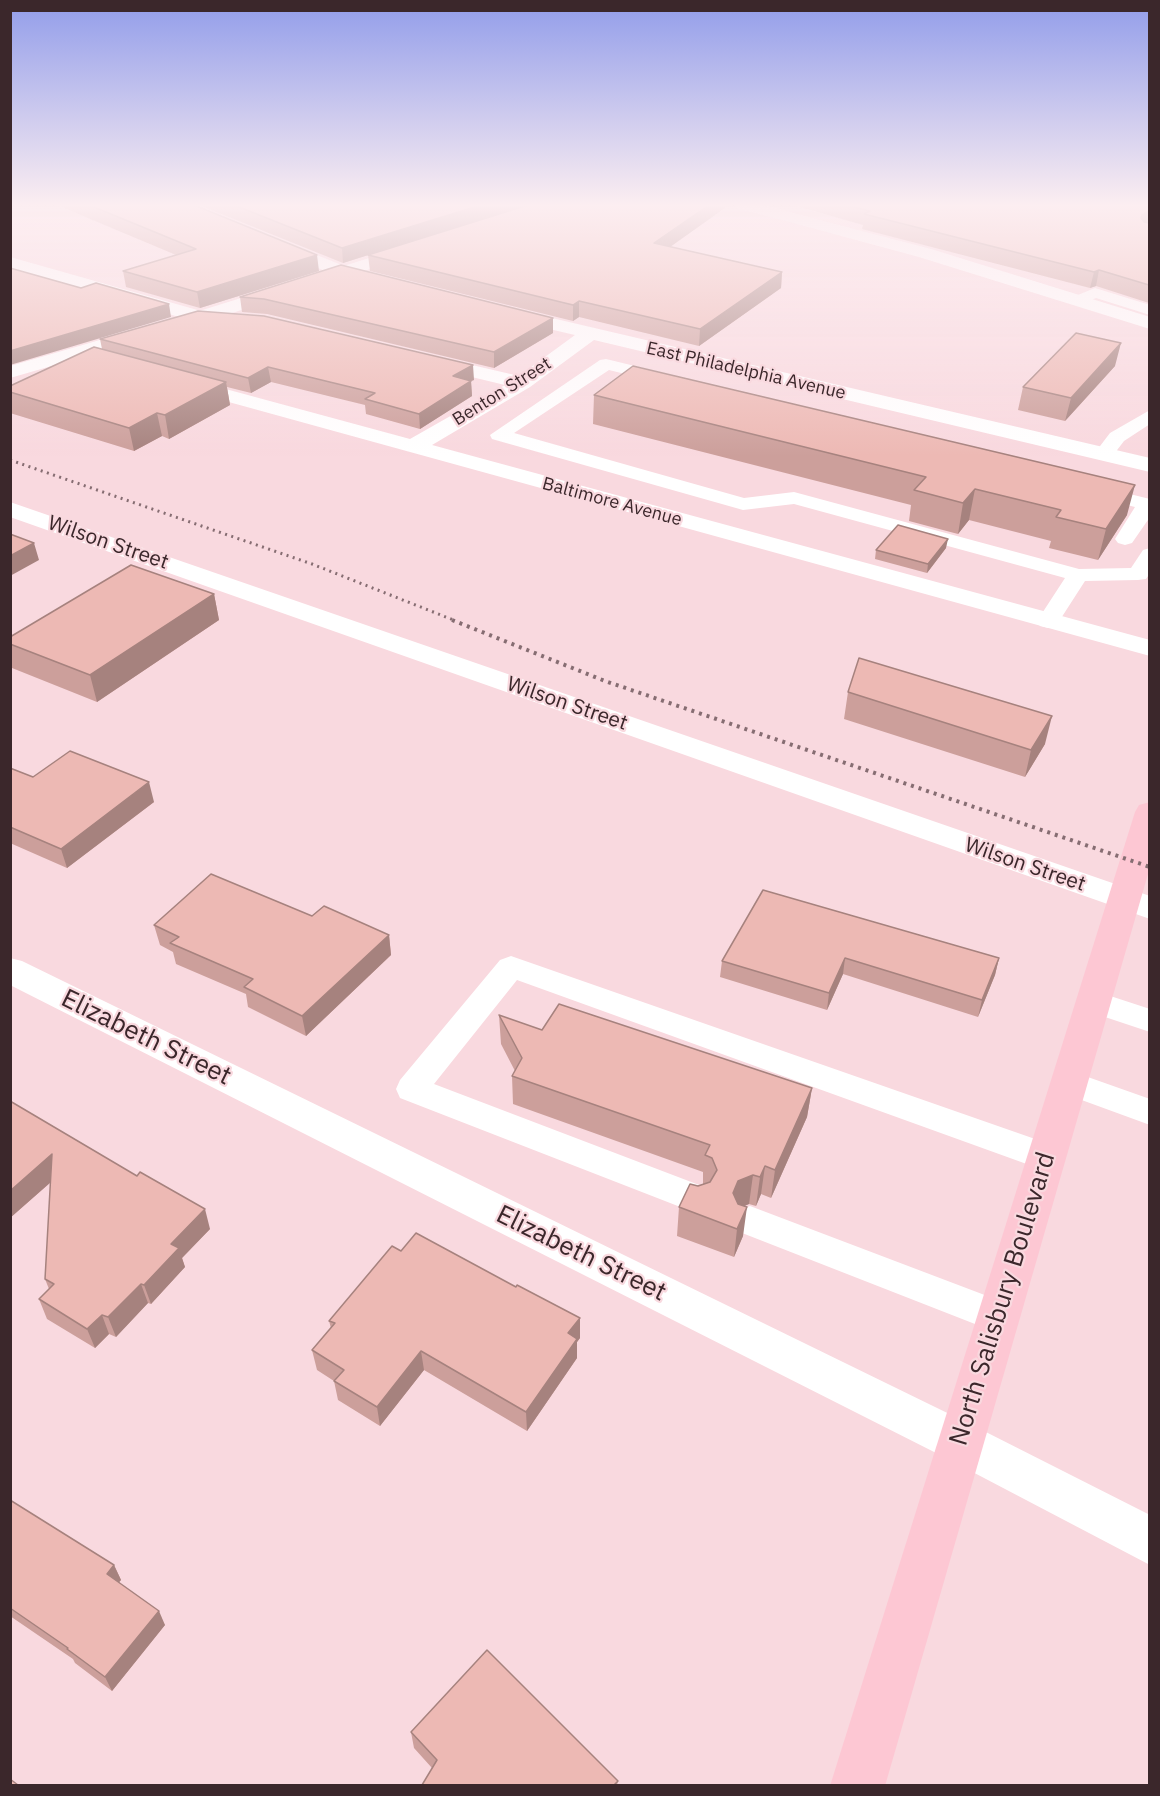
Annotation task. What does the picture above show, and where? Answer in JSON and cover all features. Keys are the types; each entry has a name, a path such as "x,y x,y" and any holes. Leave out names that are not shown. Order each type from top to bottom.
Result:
{"main road":[{"name":"North Salisbury Boulevard","path":"857,1785 1092,1001 1136,904 1149,812"}],"street":[{"path":"103,289 200,317 255,321"},
{"path":"10,372 290,289"},
{"path":"1042,289 1149,323"},
{"name":"East Philadelphia Avenue","path":"488,309 1149,465"},
{"name":"Benton Street","path":"412,447 523,383 589,334"},
{"path":"74,354 119,366"},
{"path":"406,356 523,383"},
{"name":"Baltimore Avenue","path":"164,379 1149,648"},
{"name":"Wilson Street","path":"10,509 1136,904"},
{"name":"Elizabeth Street","path":"10,970 960,1442 1149,1541"}],"lane":[{"path":"1078,300 1095,293 1149,310"},
{"path":"686,385 606,364 499,435 743,504 794,498 1078,575 1144,576 1149,555"},
{"path":"1104,454 1117,438 1149,415"},
{"path":"1078,487 1148,505 1101,575"},
{"path":"1048,621 1078,575"},
{"path":"695,1198 412,1089 511,967 1046,1157"},
{"path":"1092,1001 1149,1021"},
{"path":"1068,1082 1149,1112"},
{"path":"750,1221 998,1317"}],"building":[{"path":"10,289 116,289 169,304 10,351"},
{"path":"186,289 207,289 197,292"},
{"path":"266,289 436,289 553,318 494,352 264,299 240,297"},
{"path":"507,289 758,289 700,329 579,301 573,305"},
{"path":"198,311 264,316 473,365 453,376 471,381 419,414 365,399 375,393 268,367 248,378 100,339"},
{"path":"1076,333 1121,343 1071,398 1023,387"},
{"path":"94,347 226,382 165,415 157,413 129,428 10,392 10,386"},
{"path":"633,366 1135,485 1106,529 1056,517 1061,510 975,489 963,503 914,490 926,477 594,395"},
{"path":"898,525 948,539 928,564 876,550"},
{"path":"10,534 34,543 10,556"},
{"path":"131,565 214,594 90,675 10,644 10,637"},
{"path":"859,658 1052,716 1031,750 848,692"},
{"path":"70,751 149,782 61,849 10,827 10,768 33,777"},
{"path":"211,874 312,916 324,906 389,935 302,1016 244,987 253,979 170,943 179,937 154,925"},
{"path":"763,890 999,958 982,1000 845,958 829,993 722,961"},
{"path":"559,1004 812,1088 775,1170 765,1166 760,1177 753,1175 738,1181 733,1193 738,1204 747,1207 737,1229 679,1207 690,1184 698,1186 710,1182 717,1170 712,1158 705,1155 710,1145 512,1076 522,1058 499,1015 542,1030"},
{"path":"10,1101 137,1176 140,1172 205,1209 171,1244 179,1248 144,1285 141,1284 108,1317 102,1315 87,1329 39,1299 54,1284 45,1279 52,1154 10,1191"},
{"path":"416,1233 516,1287 517,1285 580,1318 568,1333 577,1339 526,1412 421,1351 377,1407 334,1381 344,1370 312,1350 335,1323 329,1321 392,1246 401,1251"},
{"path":"10,1500 114,1565 107,1574 159,1611 105,1677 10,1608"},
{"path":"487,1650 618,1781 614,1785 422,1785 437,1760 411,1732"},
{"path":"10,1779 18,1785 10,1785"}],"railway":[{"path":"10,460 312,564 456,621"},
{"path":"452,620 605,681 1150,867"}]}
